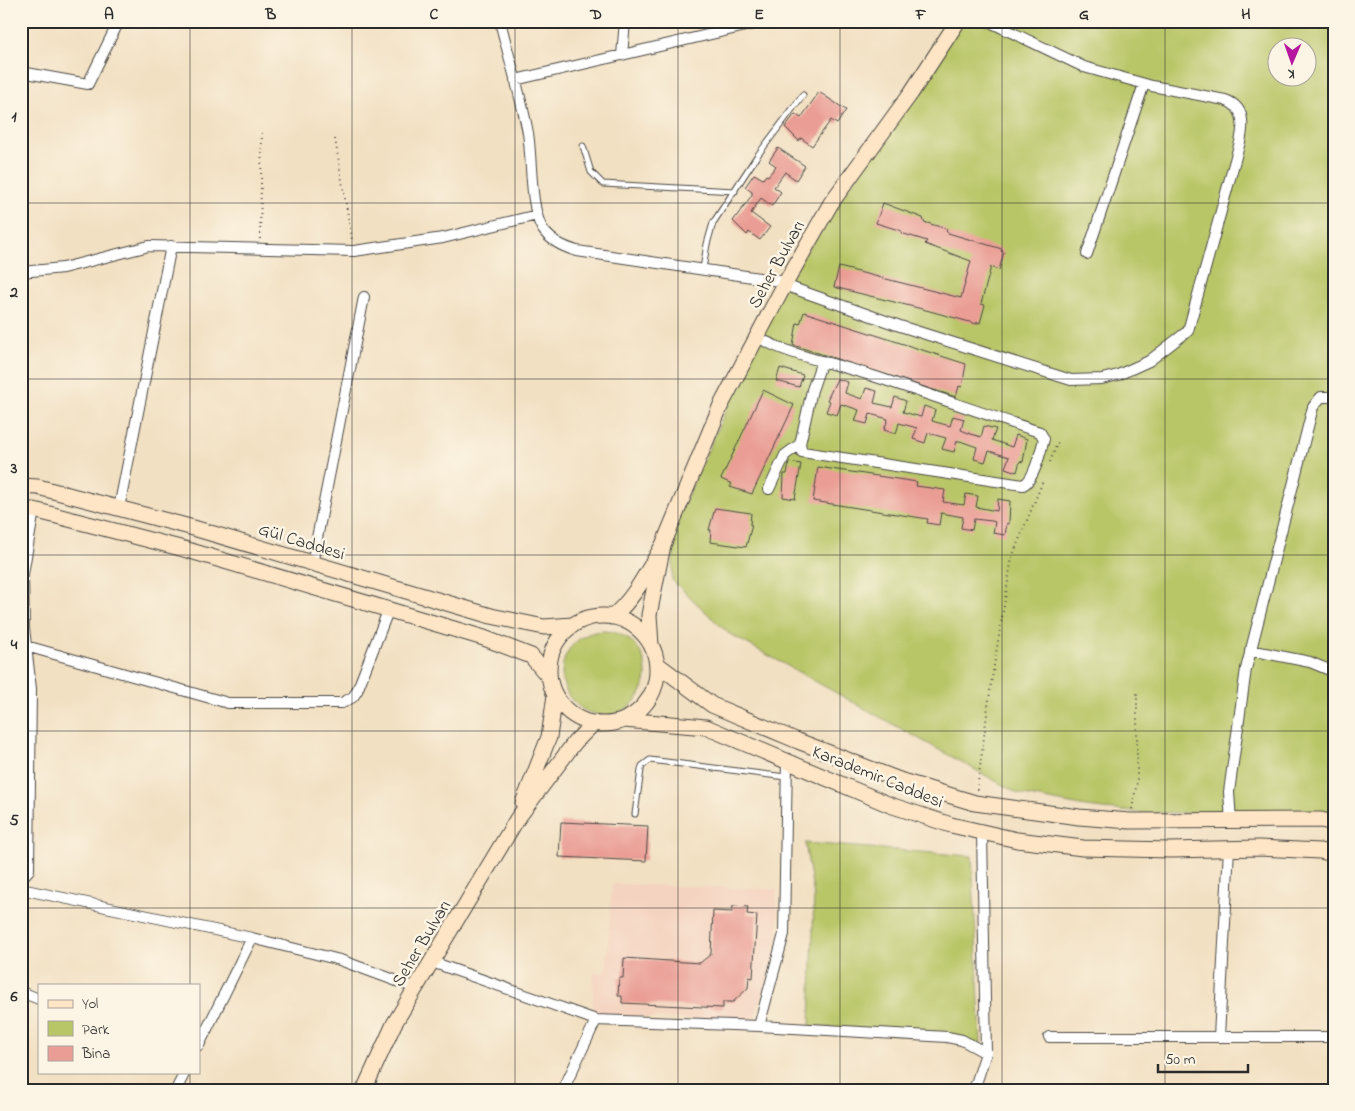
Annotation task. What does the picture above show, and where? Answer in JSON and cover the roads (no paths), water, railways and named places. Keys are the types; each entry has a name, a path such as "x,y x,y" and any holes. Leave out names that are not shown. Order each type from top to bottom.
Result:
{"street":[{"path":"21,72 88,84 119,21"},
{"path":"500,21 528,133 537,215 547,234 563,247 785,284 900,326 1072,380 1102,379 1149,362 1188,331 1199,298 1243,125 1242,116 1234,103 1144,84 1084,67 988,21"},
{"path":"622,55 625,21"},
{"path":"515,80 767,21"},
{"name":"Seher Bulvarı","path":"612,617 635,592 663,545 720,407 785,284 831,203 911,93 957,22"},
{"path":"1087,254 1144,84"},
{"path":"21,272 63,268 149,246 354,252 443,238 537,215"},
{"path":"119,508 171,246"},
{"path":"312,564 364,296"},
{"path":"757,338 782,350 822,361 1040,432 1044,438 1042,449 1029,482 1023,486 802,452 800,444 812,390 822,361"},
{"path":"1231,822 1229,792 1250,650 1313,407 1321,396 1334,397"},
{"path":"769,489 785,455 800,444"},
{"name":"Gül Caddesi","path":"21,486 38,487 190,527 491,616 544,626 573,625"},
{"path":"21,880 29,870 31,689 26,646 23,574 28,510 184,549 484,638 531,656 549,677"},
{"name":"Seher Bulvarı","path":"651,645 649,615 663,545"},
{"path":"26,646 228,703 342,703 357,691 388,610"},
{"path":"612,617 621,619 638,629 651,645 657,664 656,684 650,697 640,709 624,720 614,723 594,724 568,711 555,696 549,677 550,657 559,639 573,625 592,618 612,617"},
{"path":"1250,650 1310,662 1334,672"},
{"name":"Karademir Caddesi","path":"657,664 712,705 798,741 902,780 975,802 1079,817 1130,821 1231,822 1321,820 1334,823"},
{"name":"Seher Bulvarı","path":"517,818 549,737 555,696"},
{"name":"Karademir Caddesi","path":"624,720 706,727 787,759 890,805 951,825 1017,840 1084,848 1229,848 1311,851 1334,854"},
{"name":"Seher Bulvarı","path":"364,1090 394,1024 517,818 575,742 594,724"},
{"path":"759,1026 784,934 787,759"},
{"path":"974,1090 986,1053 982,832"},
{"path":"1219,1037 1229,848"},
{"path":"21,890 252,938 340,960 416,988"},
{"path":"200,1043 252,938"},
{"path":"432,962 596,1020 759,1026 946,1037 962,1040 986,1053"},
{"path":"21,992 38,999"},
{"path":"563,1090 596,1020"},
{"path":"1049,1037 1334,1037"},
{"path":"176,1090 184,1074"}],"lane":[{"path":"703,270 707,244 713,224 757,156 803,95"},
{"path":"583,146 591,172 602,184 734,191"},
{"path":"635,814 642,766 650,760 786,777"}]}
